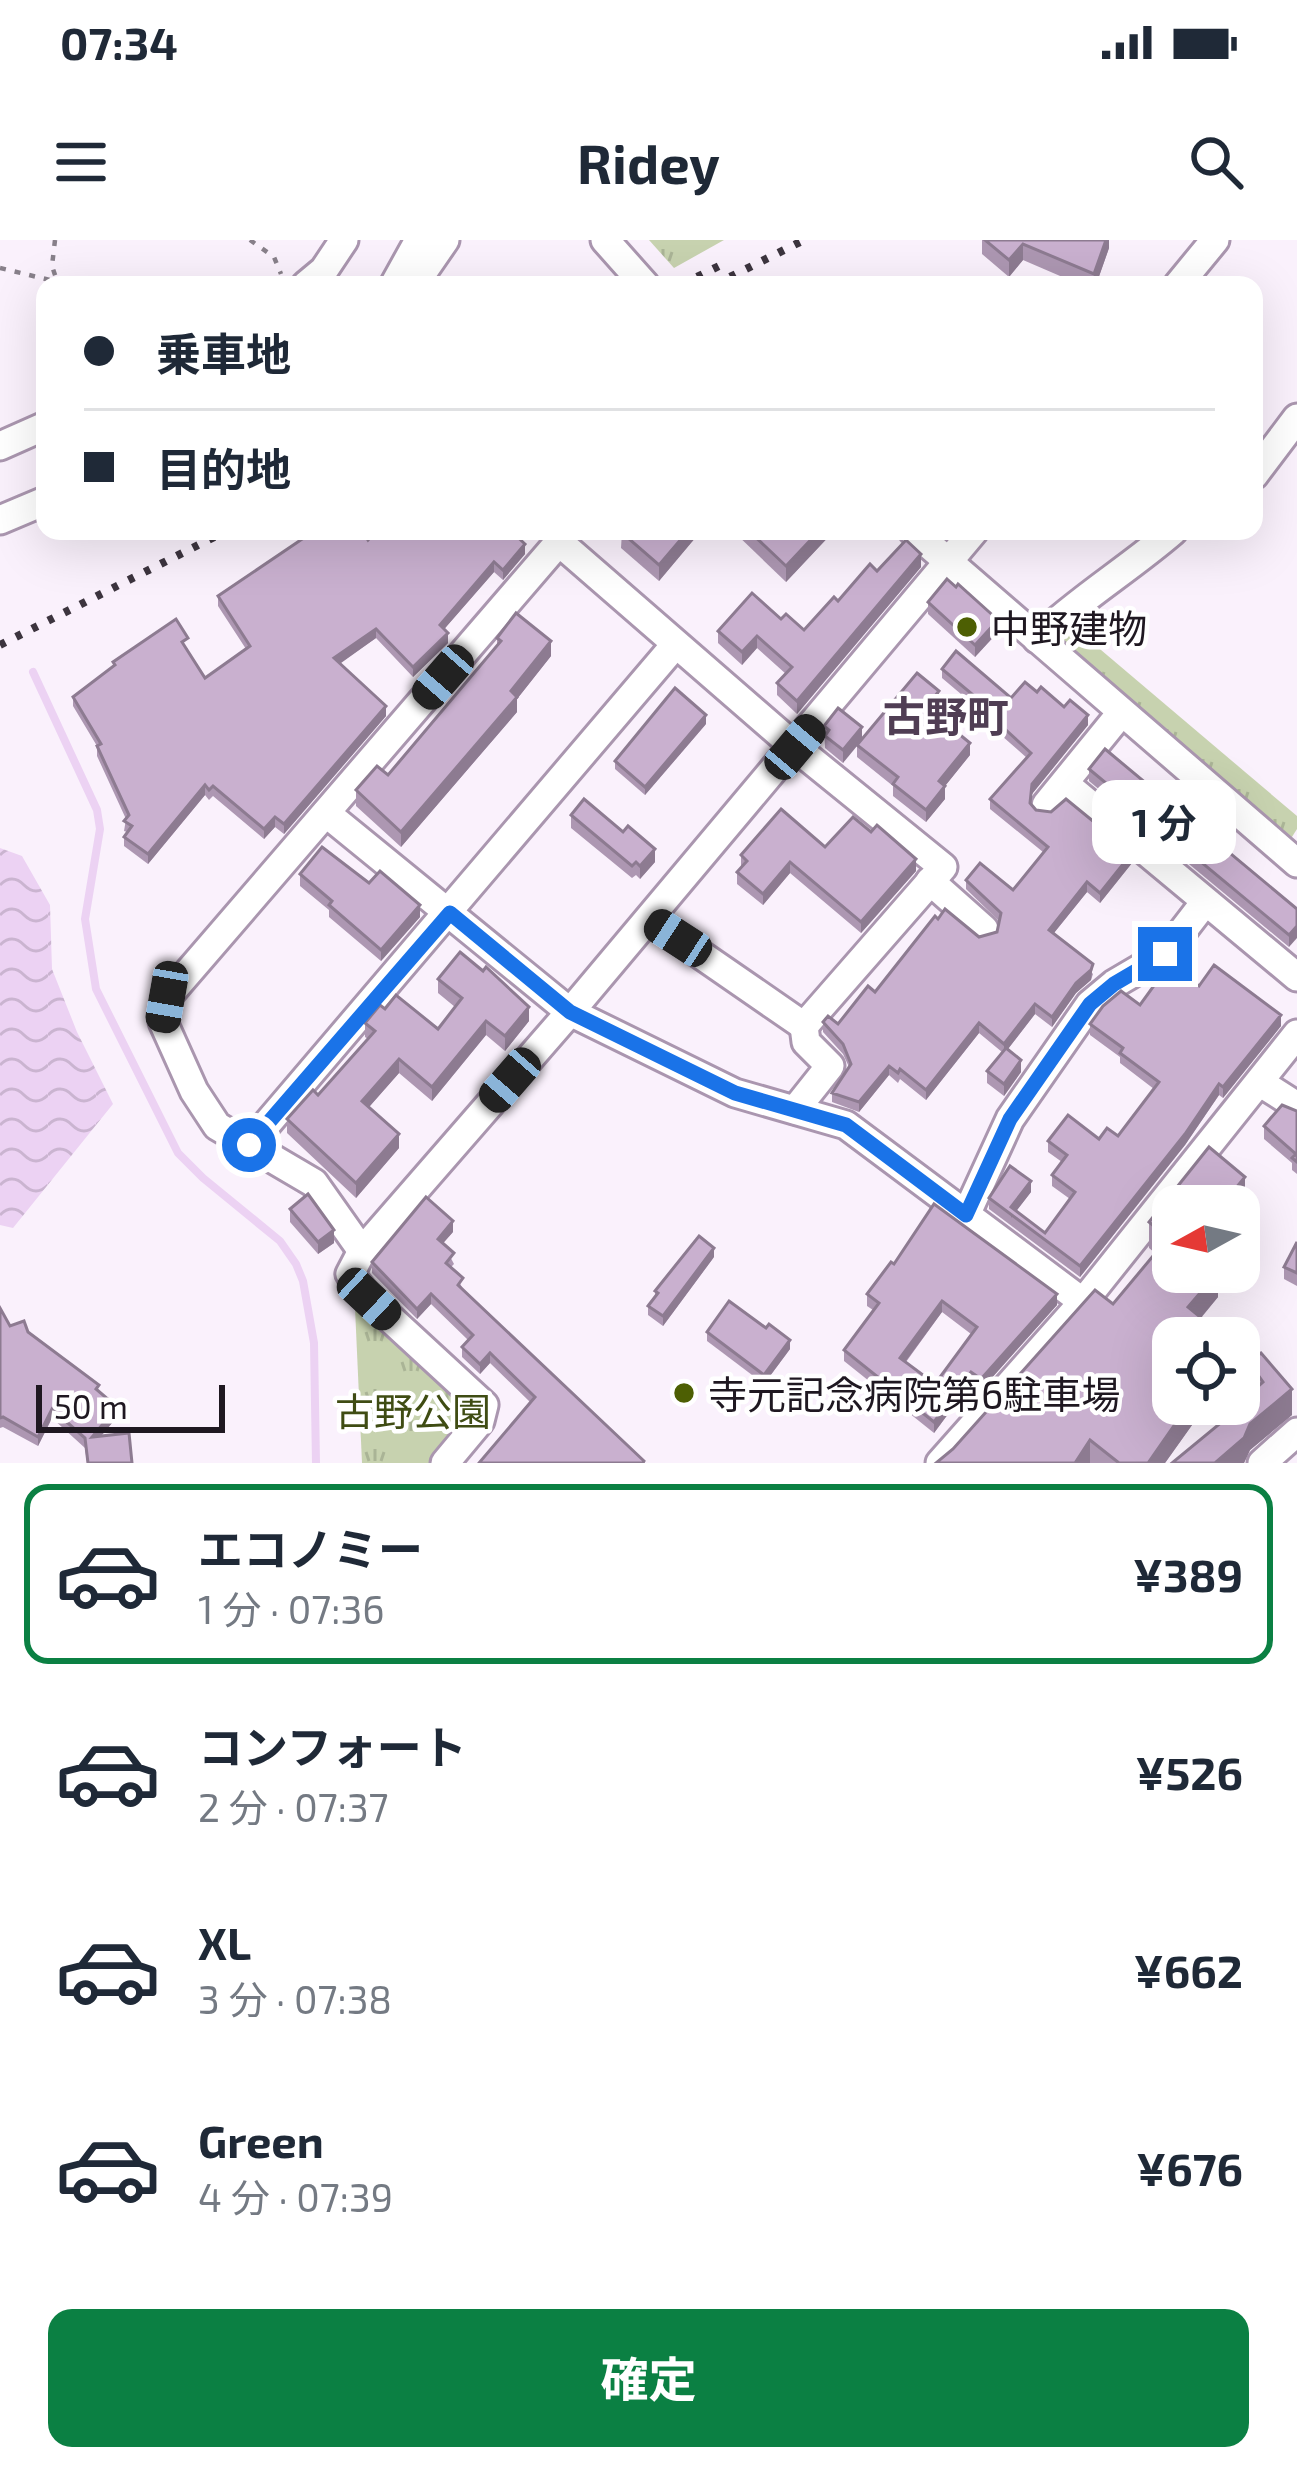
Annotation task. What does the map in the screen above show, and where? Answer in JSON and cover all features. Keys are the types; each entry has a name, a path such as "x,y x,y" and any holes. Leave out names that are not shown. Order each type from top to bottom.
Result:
{"street":[{"path":"317,276 344,240"},
{"path":"399,276 419,240"},
{"path":"420,276 446,240"},
{"path":"605,240 637,276"},
{"path":"1185,276 1215,240"},
{"path":"0,446 36,430"},
{"path":"1263,466 1292,436"},
{"path":"0,520 36,505"},
{"path":"923,540 1297,862"},
{"path":"445,1463 479,1420 484,1405 369,1299 350,1274 362,1251 570,1012 966,540"},
{"path":"1037,639 1064,613 1163,540"},
{"path":"362,1251 314,1183 217,1126 194,1091 163,1022 167,997 559,542 795,747 943,867 804,1026"},
{"path":"249,1145 675,645"},
{"path":"1120,713 1055,794 1205,902 1297,977"},
{"path":"326,813 570,1012 735,1093 846,1125 1083,1302"},
{"path":"931,881 984,929"},
{"path":"966,1215 1010,1119 1090,1004 1165,954 1205,902"},
{"path":"649,919 804,1026 806,1042 830,1066 795,1110"},
{"path":"940,1463 1083,1302 1297,1034"},
{"path":"1261,1083 1297,1106"},
{"path":"1262,1463 1297,1432"}],"path":[{"path":"55,240 55,276"},
{"path":"250,240 274,256 282,276"},
{"path":"0,268 36,278"}],"green space":[{"path":"649,240 724,240 674,268"},
{"path":"1068,622 1297,816 1297,829 1290,840 1043,644"},
{"name":"古野公園","path":"369,1299 484,1405 445,1463 362,1463 355,1308"}],"water":[{"path":"0,848 22,856 50,905 52,969 113,1104 13,1228 0,1225"}],"building":[{"path":"985,240 1106,240 1094,274 1023,244 1009,260"},
{"path":"301,540 521,540 525,544 503,570 494,562 440,625 448,633 413,667 376,629 334,658 386,706 284,824 275,817 264,829 213,786 209,790 205,785 148,854 124,837 132,826 124,821 129,815 97,746 101,744 73,697 113,662 176,619 188,638 182,642 205,678 250,646 218,596"},
{"path":"630,540 680,540 659,565"},
{"path":"759,540 811,540 786,566"},
{"path":"906,540 921,554 797,701 777,683 792,667 757,636 742,652 718,631 752,593 781,619 786,614 804,630 870,564 877,571"},
{"path":"947,579 998,620 975,645 928,602"},
{"path":"516,613 551,641 511,691 517,697 401,832 356,790 377,766 388,775 501,641 497,638"},
{"path":"956,651 1011,698 1025,682 1037,692 1041,687 1064,707 1070,700 1088,715 1032,784 1030,803 1036,810 1051,812 1066,799 1132,853 1100,893 1087,882 1049,930 1093,964 1052,1017 1035,1004 1004,1044 979,1023 926,1090 889,1066 859,1102 832,1093 851,1064 843,1044 823,1022 828,1016 838,1024 868,986 875,992 945,909 979,937 997,932 1001,913 966,880 980,863 1013,890 1048,847 990,799 1031,753 994,719 997,715 942,669"},
{"path":"917,673 939,691 926,707 970,743 939,781 945,786 926,810 893,784 898,777 857,745"},
{"path":"675,688 706,715 645,787 615,761"},
{"path":"838,708 862,727 843,750 825,736 829,730 824,726"},
{"path":"1105,749 1297,909 1297,926 1289,935 1089,769"},
{"path":"584,799 623,832 628,826 655,849 640,866 636,862 632,866 571,815"},
{"path":"781,809 825,847 853,817 871,832 877,825 916,859 861,922 790,862 763,894 737,872 747,861 741,855"},
{"path":"322,847 369,883 380,871 420,905 381,950 300,874"},
{"path":"460,952 483,971 486,967 529,1007 505,1036 486,1021 432,1087 399,1059 362,1101 399,1134 356,1183 287,1119 313,1090 318,1095 375,1031 365,1023 396,995 438,1029 462,998 438,979"},
{"path":"1214,965 1281,1015 1223,1087 1219,1084 1080,1266 989,1198 1010,1166 1031,1181 1011,1207 1045,1233 1075,1192 1052,1175 1067,1155 1048,1141 1068,1115 1099,1139 1107,1128 1118,1136 1159,1082 1090,1024 1121,991 1140,1005 1166,969 1176,977 1180,972 1199,986"},
{"path":"1006,1048 1021,1060 1004,1084 987,1071"},
{"path":"1282,1105 1297,1111 1297,1162 1292,1158 1296,1154 1264,1126"},
{"path":"1209,1147 1245,1177 1238,1185 1179,1185"},
{"path":"308,1194 334,1230 318,1242 290,1209"},
{"path":"426,1197 453,1221 438,1239 454,1253 446,1263 463,1278 458,1285 643,1463 479,1463 535,1397 490,1353 480,1364 462,1347 473,1335 431,1294 417,1309 372,1262"},
{"path":"934,1204 1057,1294 981,1379 971,1372 934,1422 844,1350 879,1303 867,1294 894,1264","holes":["942,1301 977,1327 935,1384 900,1358"]},
{"path":"699,1236 714,1248 663,1316 648,1306"},
{"path":"1297,1242 1297,1273 1284,1267"},
{"path":"1152,1257 1152,1293 1200,1293 1188,1307 1200,1317 1152,1317 1152,1425 1174,1425 1148,1463 1119,1463 1090,1440 1075,1463 936,1463 1095,1290 1113,1304"},
{"path":"729,1301 790,1340 764,1375 707,1332"},
{"path":"0,1308 10,1326 24,1321 28,1332 99,1385 96,1389 117,1407 92,1437 129,1433 132,1463 88,1463 85,1438 52,1409 38,1437 0,1418"},
{"path":"1260,1354 1292,1389 1260,1416 1263,1382"},
{"path":"1218,1425 1250,1425 1244,1438 1215,1463 1172,1463"}],"waterway":[{"path":"33,672 97,810 100,829 85,919 96,989 178,1153 280,1241 303,1281 314,1343 316,1463"}],"railway":[{"path":"732,276 804,240"},
{"path":"699,276 729,261"},
{"path":"0,645 208,540"}],"place":[{"name":"中野建物","path":"967,627"},
{"name":"寺元記念病院第6駐車場","path":"684,1393"}],"district":[{"name":"古野町","path":"946,715"}],"route":[{"path":"249,1145 450,913 570,1012 735,1093 846,1125 966,1215 1010,1119 1090,1004 1165,954"}]}
